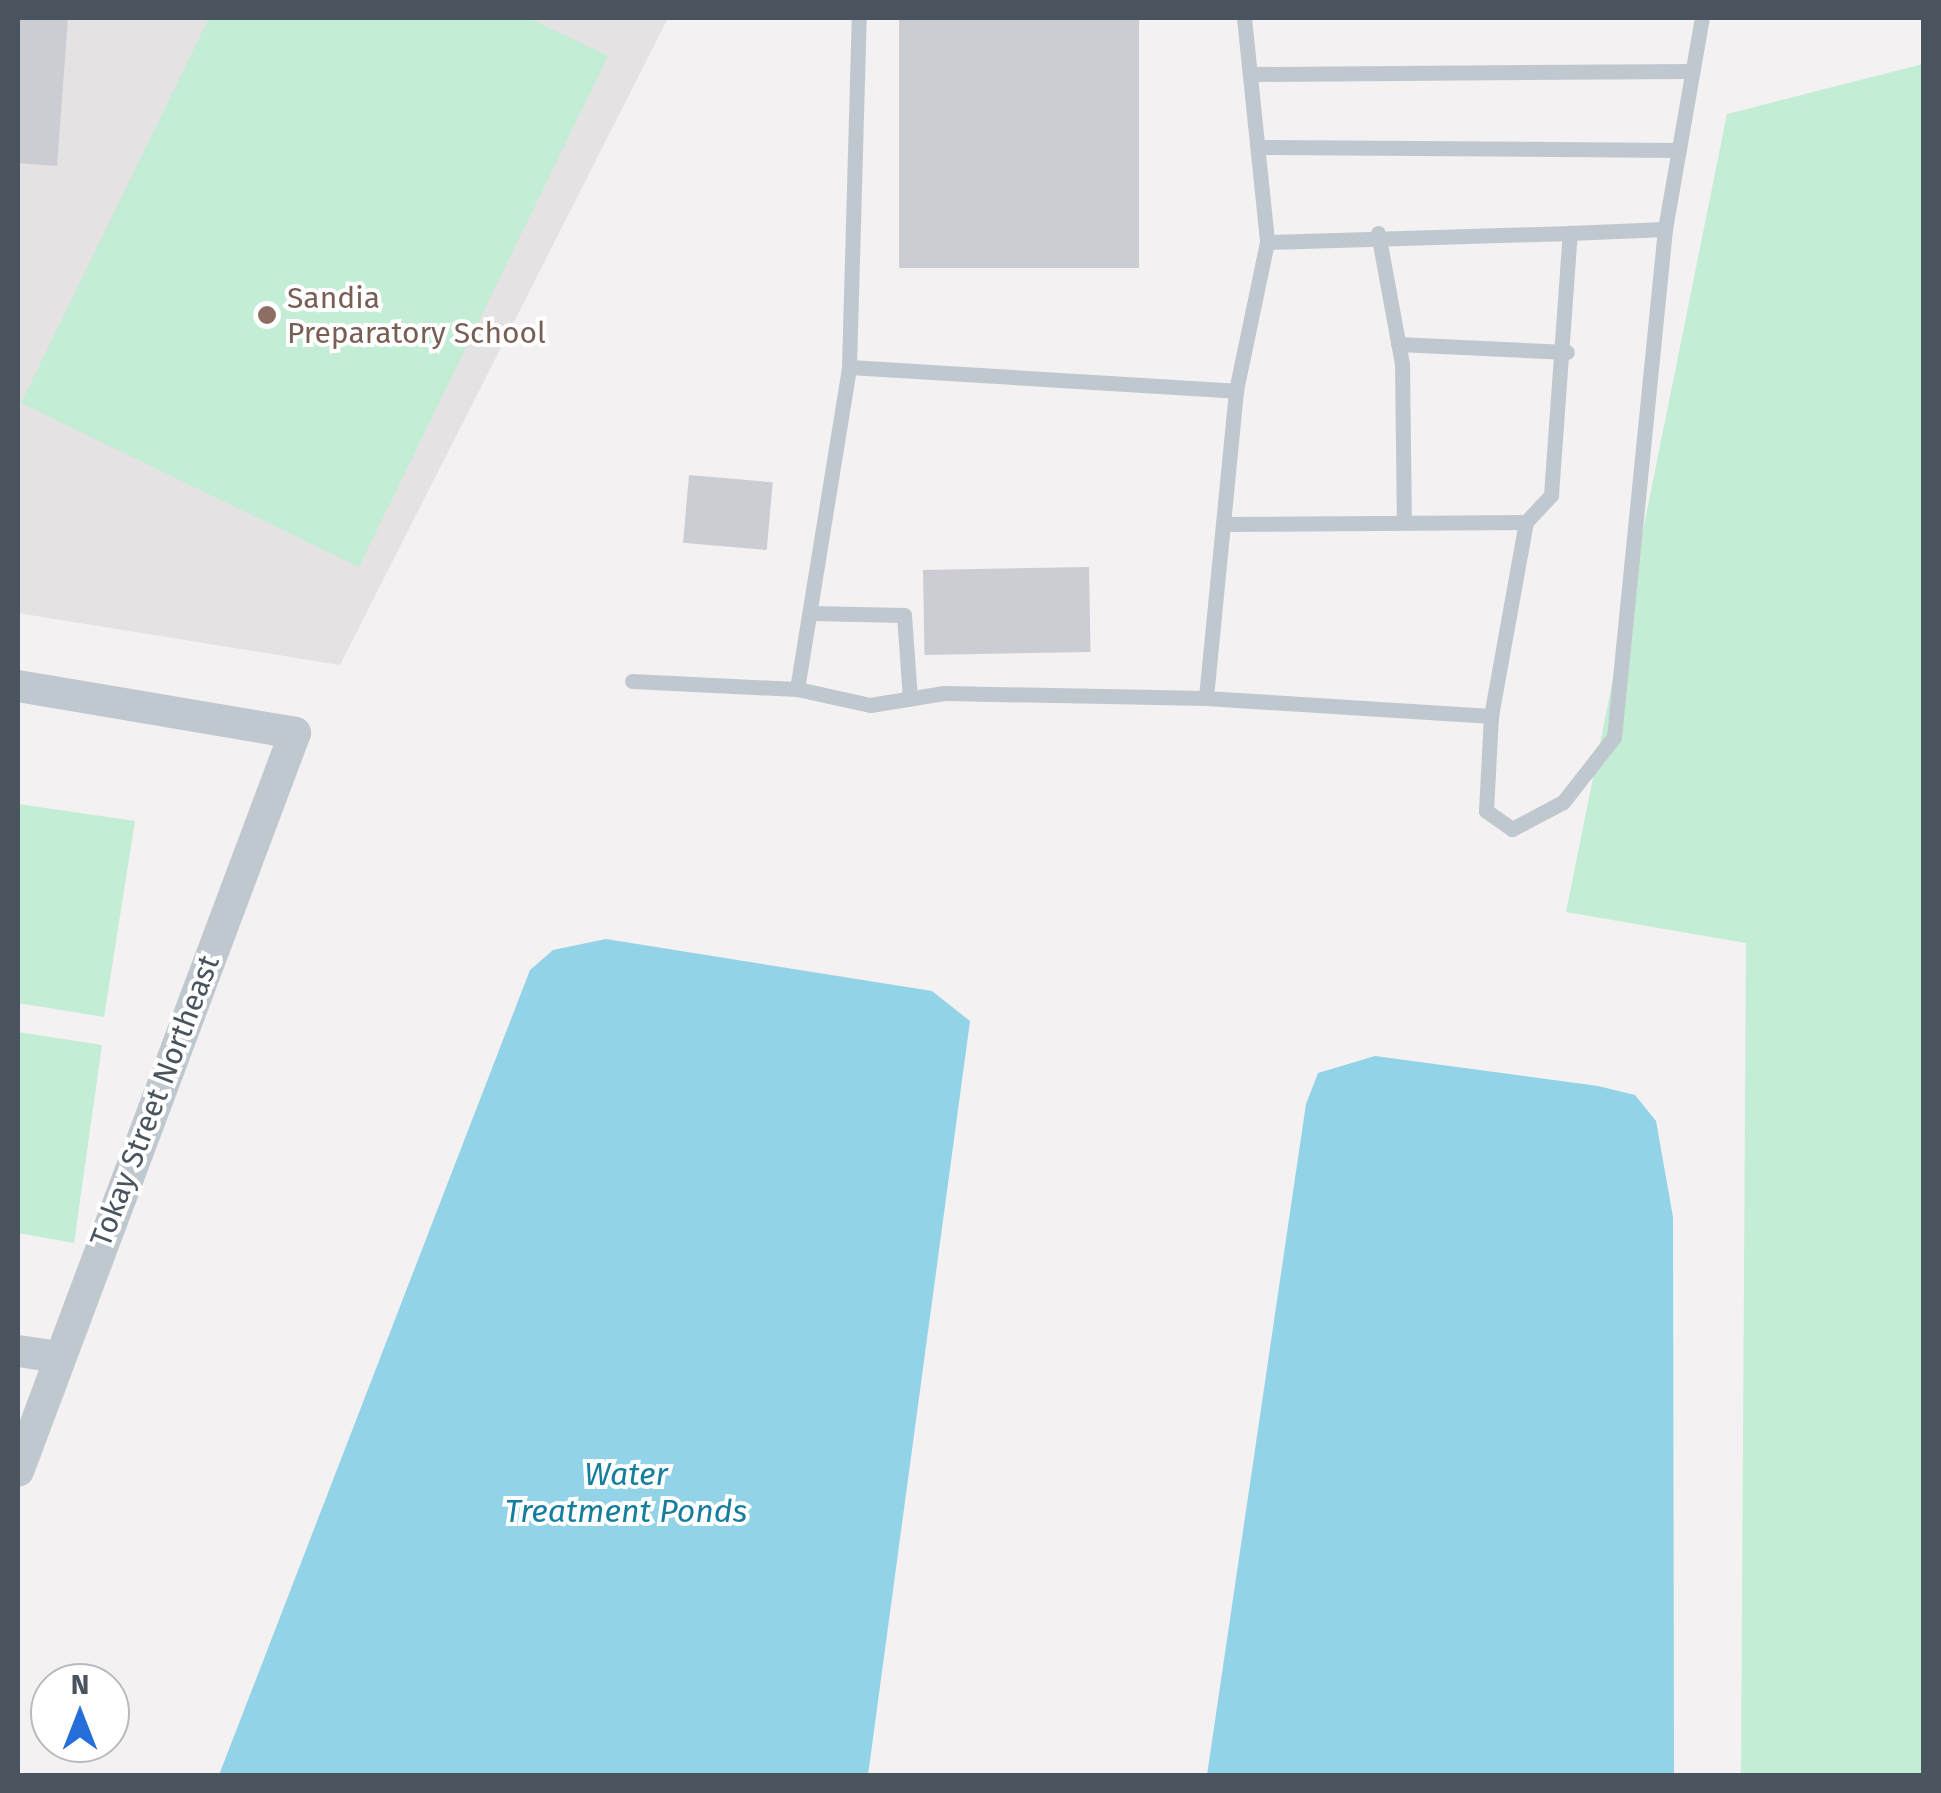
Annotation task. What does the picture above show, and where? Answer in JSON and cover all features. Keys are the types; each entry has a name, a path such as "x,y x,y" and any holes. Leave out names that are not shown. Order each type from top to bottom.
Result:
{"street":[{"name":"Tokay Street Northeast","path":"18,686 294,733 18,1470"},
{"path":"18,1352 58,1358"}],"lane":[{"path":"797,689 850,367 859,18"},
{"path":"1206,698 1236,391 1267,242 1263,146 1244,18"},
{"path":"1570,233 1567,352 1551,495 1526,522 1491,716 1486,811 1512,829 1564,802 1614,737 1664,229 1702,18"},
{"path":"1253,74 1692,71"},
{"path":"1263,146 1679,150"},
{"path":"1267,242 1378,233 1664,229"},
{"path":"1378,233 1398,344 1404,520"},
{"path":"1398,344 1567,352"},
{"path":"850,367 1236,391"},
{"path":"1223,524 1526,522"},
{"path":"810,613 904,615 910,699"},
{"path":"632,682 797,689 870,705 910,699 1206,698 1491,716"}],"shaded area":[{"name":"Sandia Preparatory School","path":"18,18 668,18 340,665 18,613"}],"green space":[{"name":"Sandia Preparatory School","path":"209,18 529,18 608,56 359,567 21,403"},
{"path":"1923,64 1923,1775 1741,1775 1746,943 1566,912 1727,114"},
{"path":"18,804 135,821 104,1017 18,1003"},
{"path":"18,1032 102,1045 74,1243 18,1233"}],"water":[{"name":"Water Treatment Ponds","path":"606,939 932,991 970,1021 868,1775 219,1775 530,970 553,950"},
{"path":"1375,1056 1598,1086 1635,1095 1656,1121 1673,1217 1674,1775 1207,1775 1306,1104 1318,1073"}],"building":[{"path":"18,18 68,18 57,166 18,163"},
{"path":"899,18 1139,18 1139,268 899,268"},
{"path":"689,475 773,482 767,550 683,543"},
{"path":"1089,567 1090,652 925,655 923,570"}],"place":[{"name":"Sandia Preparatory School","path":"267,315"}]}
